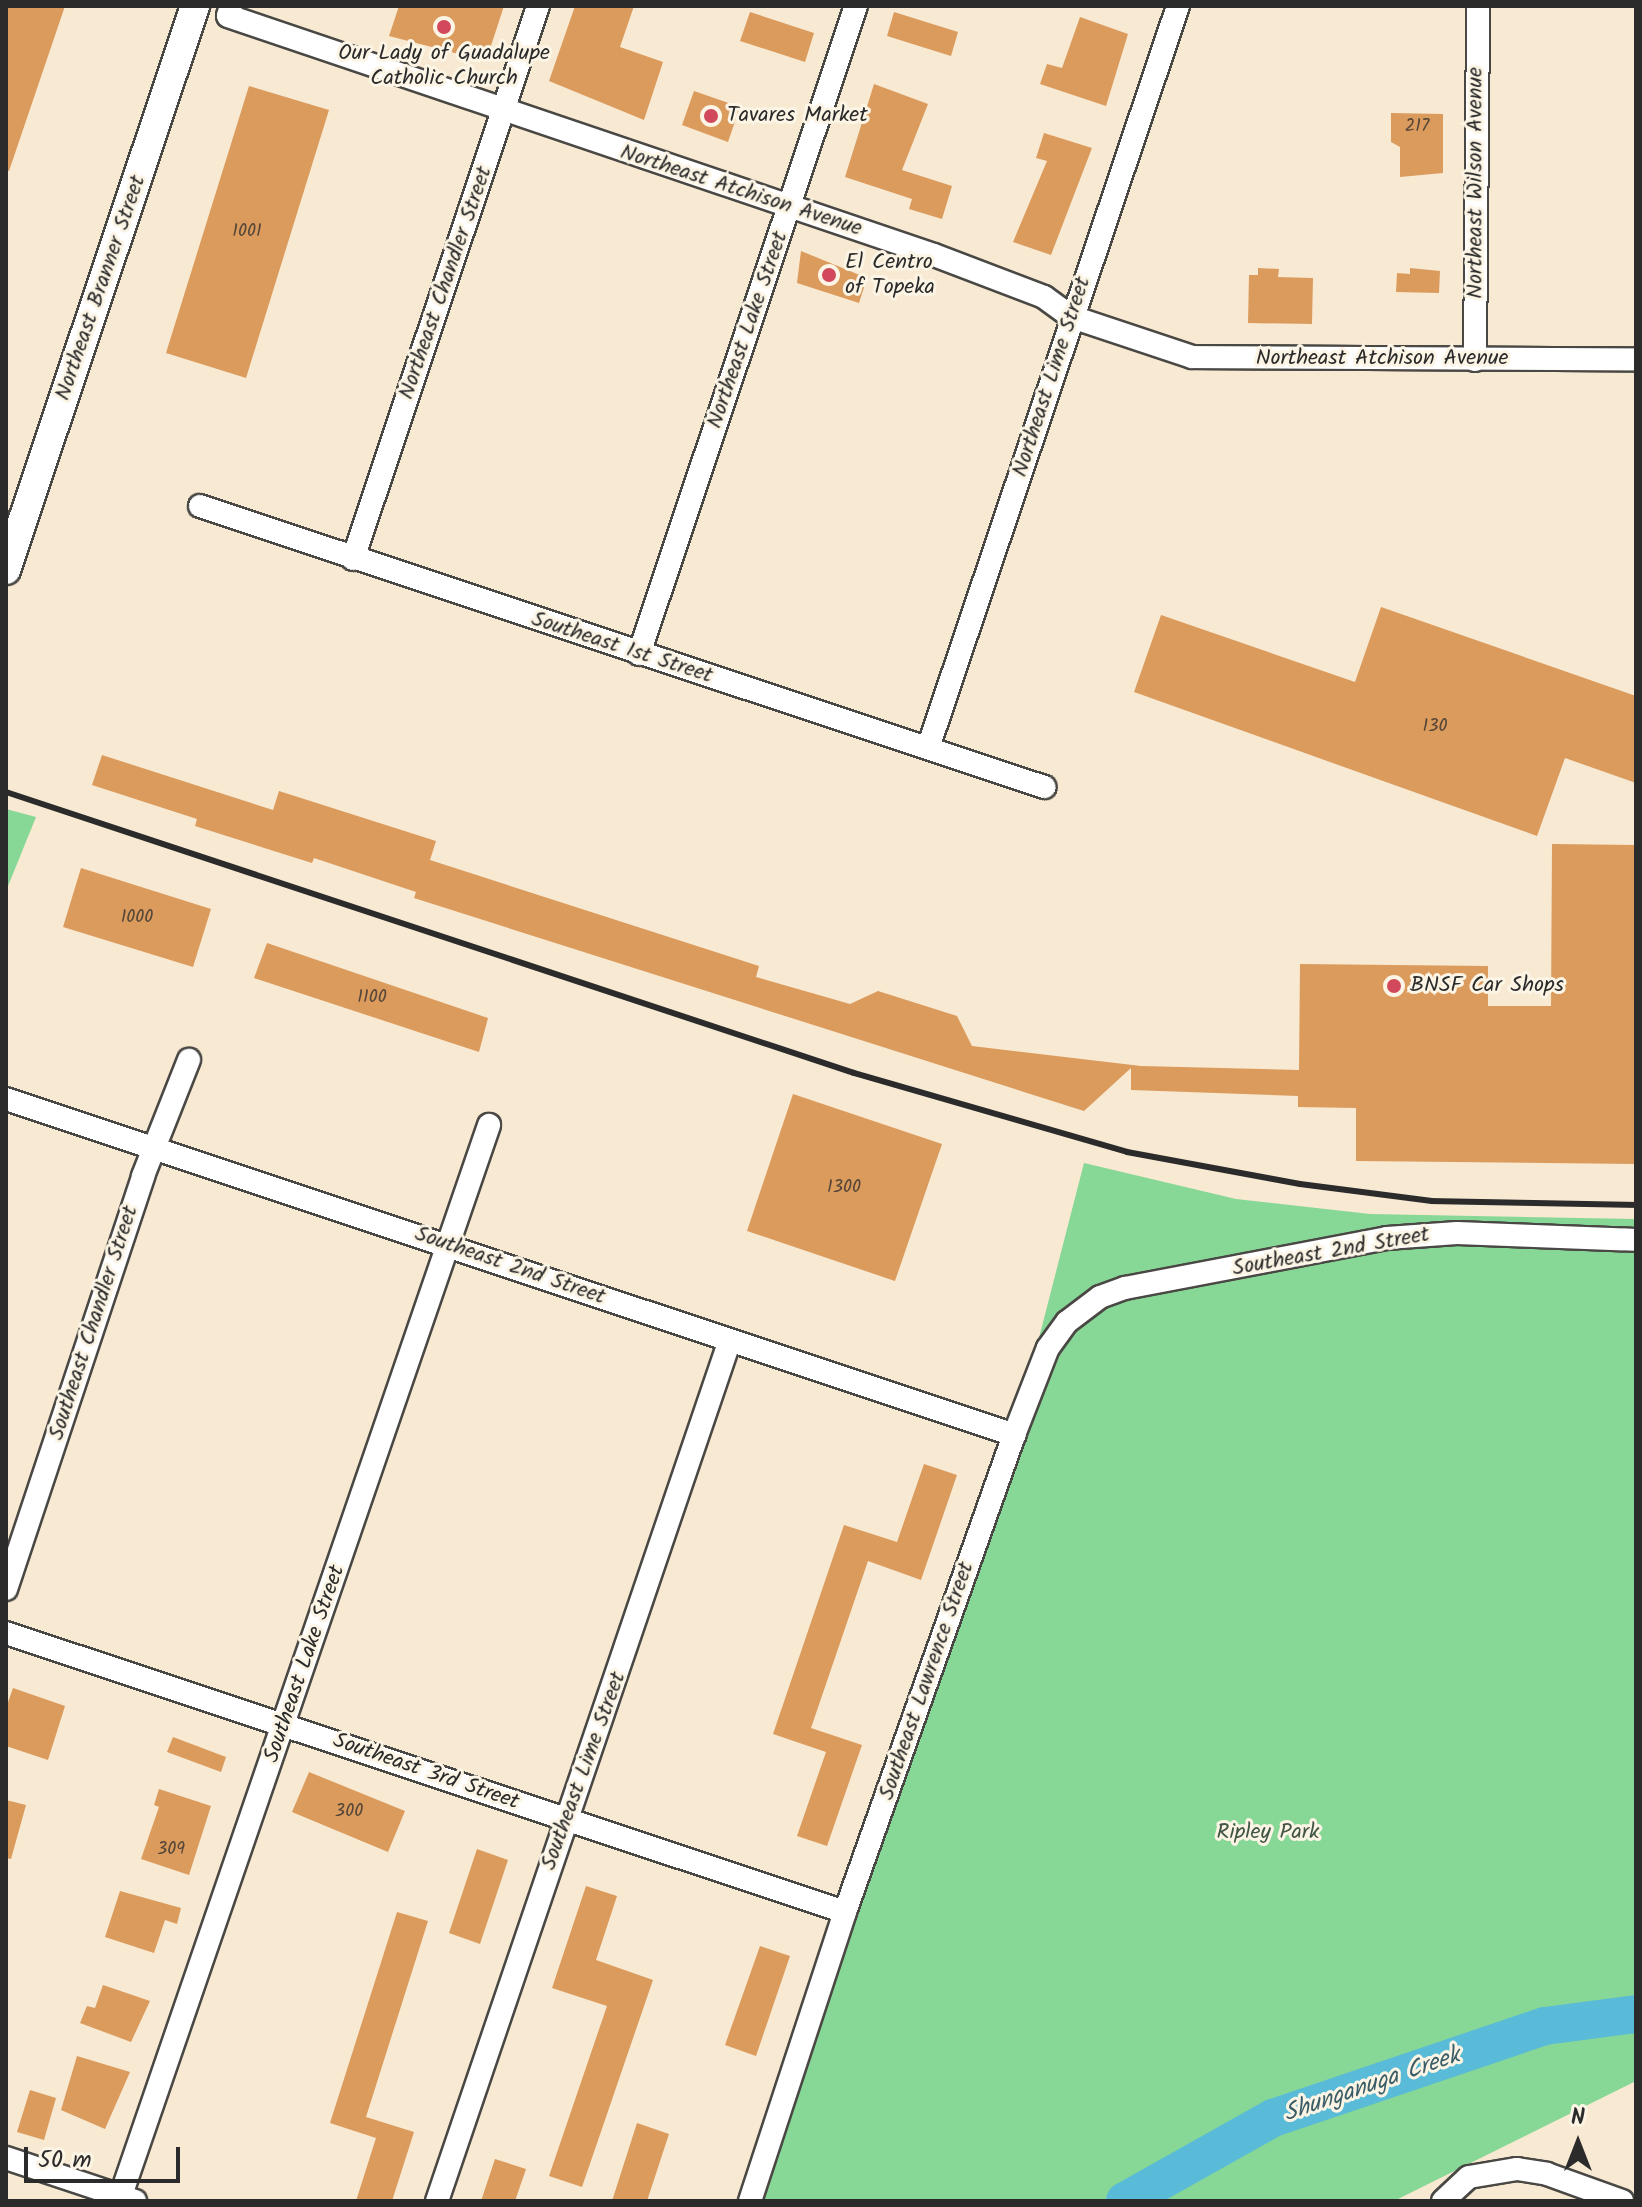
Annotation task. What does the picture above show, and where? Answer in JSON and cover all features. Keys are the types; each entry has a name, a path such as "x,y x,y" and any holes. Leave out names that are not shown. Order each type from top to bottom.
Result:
{"main road":[{"name":"Northeast Branner Street","path":"6,570 195,6"}],"street":[{"name":"Northeast Chandler Street","path":"353,559 538,6"},
{"name":"Northeast Lake Street","path":"639,654 856,6"},
{"name":"Northeast Lime Street","path":"928,748 1178,6"},
{"name":"Northeast Wilson Avenue","path":"1475,360 1478,6"},
{"name":"Northeast Atchison Avenue","path":"230,11 503,111 1044,297 1072,317 1192,357 1636,359"},
{"name":"Southeast 1st Street","path":"200,506 1044,787"},
{"name":"Southeast Chandler Street","path":"6,1589 153,1148 189,1060"},
{"name":"Southeast 2nd Street","path":"6,1099 1014,1435"},
{"name":"Southeast Lake Street","path":"125,2199 489,1125"},
{"name":"Southeast 2nd Street","path":"1219,1271 1429,1233 1636,1240"},
{"name":"Southeast Lawrence Street","path":"750,2201 845,1912 1014,1435 1048,1348 1086,1306 1125,1288 1219,1271"},
{"name":"Southeast Lime Street","path":"437,2201 730,1340"},
{"name":"Southeast 3rd Street","path":"6,1633 845,1912"},
{"path":"6,2158 125,2199"},
{"path":"1443,2201 1469,2177 1507,2170 1547,2174 1622,2201"}],"green space":[{"path":"6,809 36,817 6,891"},
{"name":"Ripley Park","path":"1084,1163 1236,1199 1370,1214 1636,1219 1636,2081 1394,2201 755,2201 1014,1435"}],"building":[{"path":"6,6 65,6 9,171 6,170"},
{"name":"Our Lady of Guadalupe Catholic Church","path":"399,6 504,6 486,61 389,36"},
{"path":"575,6 634,6 620,47 663,62 644,120 549,81"},
{"path":"750,12 814,33 805,62 740,41"},
{"path":"894,12 958,32 951,56 887,36"},
{"path":"1080,17 1128,34 1106,106 1040,84 1047,64 1062,68"},
{"path":"874,84 928,104 902,170 952,186 942,219 909,209 912,199 845,177"},
{"path":"249,86 329,110 246,378 166,353"},
{"name":"Tavares Market","path":"694,91 740,107 728,142 682,125"},
{"path":"1391,113 1443,114 1443,173 1400,177 1400,147 1391,142"},
{"path":"1044,133 1092,148 1051,255 1013,242 1047,161 1036,158"},
{"name":"El Centro of Topeka","path":"801,251 867,278 859,303 797,283"},
{"path":"1258,268 1279,269 1278,277 1313,278 1312,324 1248,323 1249,275 1258,275"},
{"path":"1410,268 1440,271 1439,293 1396,292 1397,273 1410,274"},
{"path":"1381,607 1636,696 1636,783 1565,758 1537,836 1134,692 1161,615 1355,682"},
{"path":"102,755 273,810 279,791 436,841 430,860 759,966 756,977 850,1004 878,991 957,1016 972,1046 1141,1066 1299,1070 1300,964 1488,966 1488,1006 1551,1006 1552,844 1636,845 1636,1164 1356,1161 1356,1108 1298,1107 1298,1096 1131,1090 1131,1068 1084,1111 414,898 416,892 314,858 312,863 195,826 197,819 92,785"},
{"path":"81,868 211,909 193,967 63,927"},
{"path":"267,943 488,1018 479,1052 254,978"},
{"path":"793,1094 942,1144 895,1281 747,1231"},
{"path":"924,1464 957,1475 921,1580 868,1561 811,1728 862,1745 827,1846 797,1836 826,1752 773,1734 844,1525 897,1542"},
{"path":"13,1688 65,1706 48,1760 6,1746 6,1708"},
{"path":"173,1737 226,1757 221,1772 167,1752"},
{"path":"309,1772 405,1811 388,1852 292,1812"},
{"path":"159,1789 211,1806 189,1875 141,1859 159,1807 154,1805"},
{"path":"6,1800 26,1805 11,1859 6,1858"},
{"path":"477,1849 508,1860 480,1944 449,1933"},
{"path":"586,1886 617,1896 596,1960 653,1980 582,2187 549,2176 607,2006 552,1988"},
{"path":"120,1891 181,1908 177,1924 165,1920 154,1953 105,1937"},
{"path":"397,1912 428,1921 366,2117 414,2132 392,2201 356,2201 376,2138 330,2123"},
{"path":"760,1946 790,1956 756,2056 725,2045"},
{"path":"103,1985 150,2001 131,2042 80,2023 87,2006 95,2008"},
{"path":"77,2056 130,2072 105,2129 61,2110"},
{"path":"30,2090 56,2098 44,2140 17,2132"},
{"path":"637,2123 669,2134 647,2201 612,2201"},
{"path":"495,2159 526,2169 515,2201 481,2201"}],"waterway":[{"name":"Shunganuga Creek","path":"1125,2201 1273,2118 1545,2026 1636,2014"}],"railway":[{"path":"6,792 854,1073 1127,1152 1300,1184 1432,1201 1636,1205"}],"place":[{"name":"Our Lady of Guadalupe Catholic Church","path":"444,27"},
{"name":"Tavares Market","path":"711,116"},
{"name":"El Centro of Topeka","path":"829,275"},
{"name":"BNSF Car Shops","path":"1394,986"}]}
